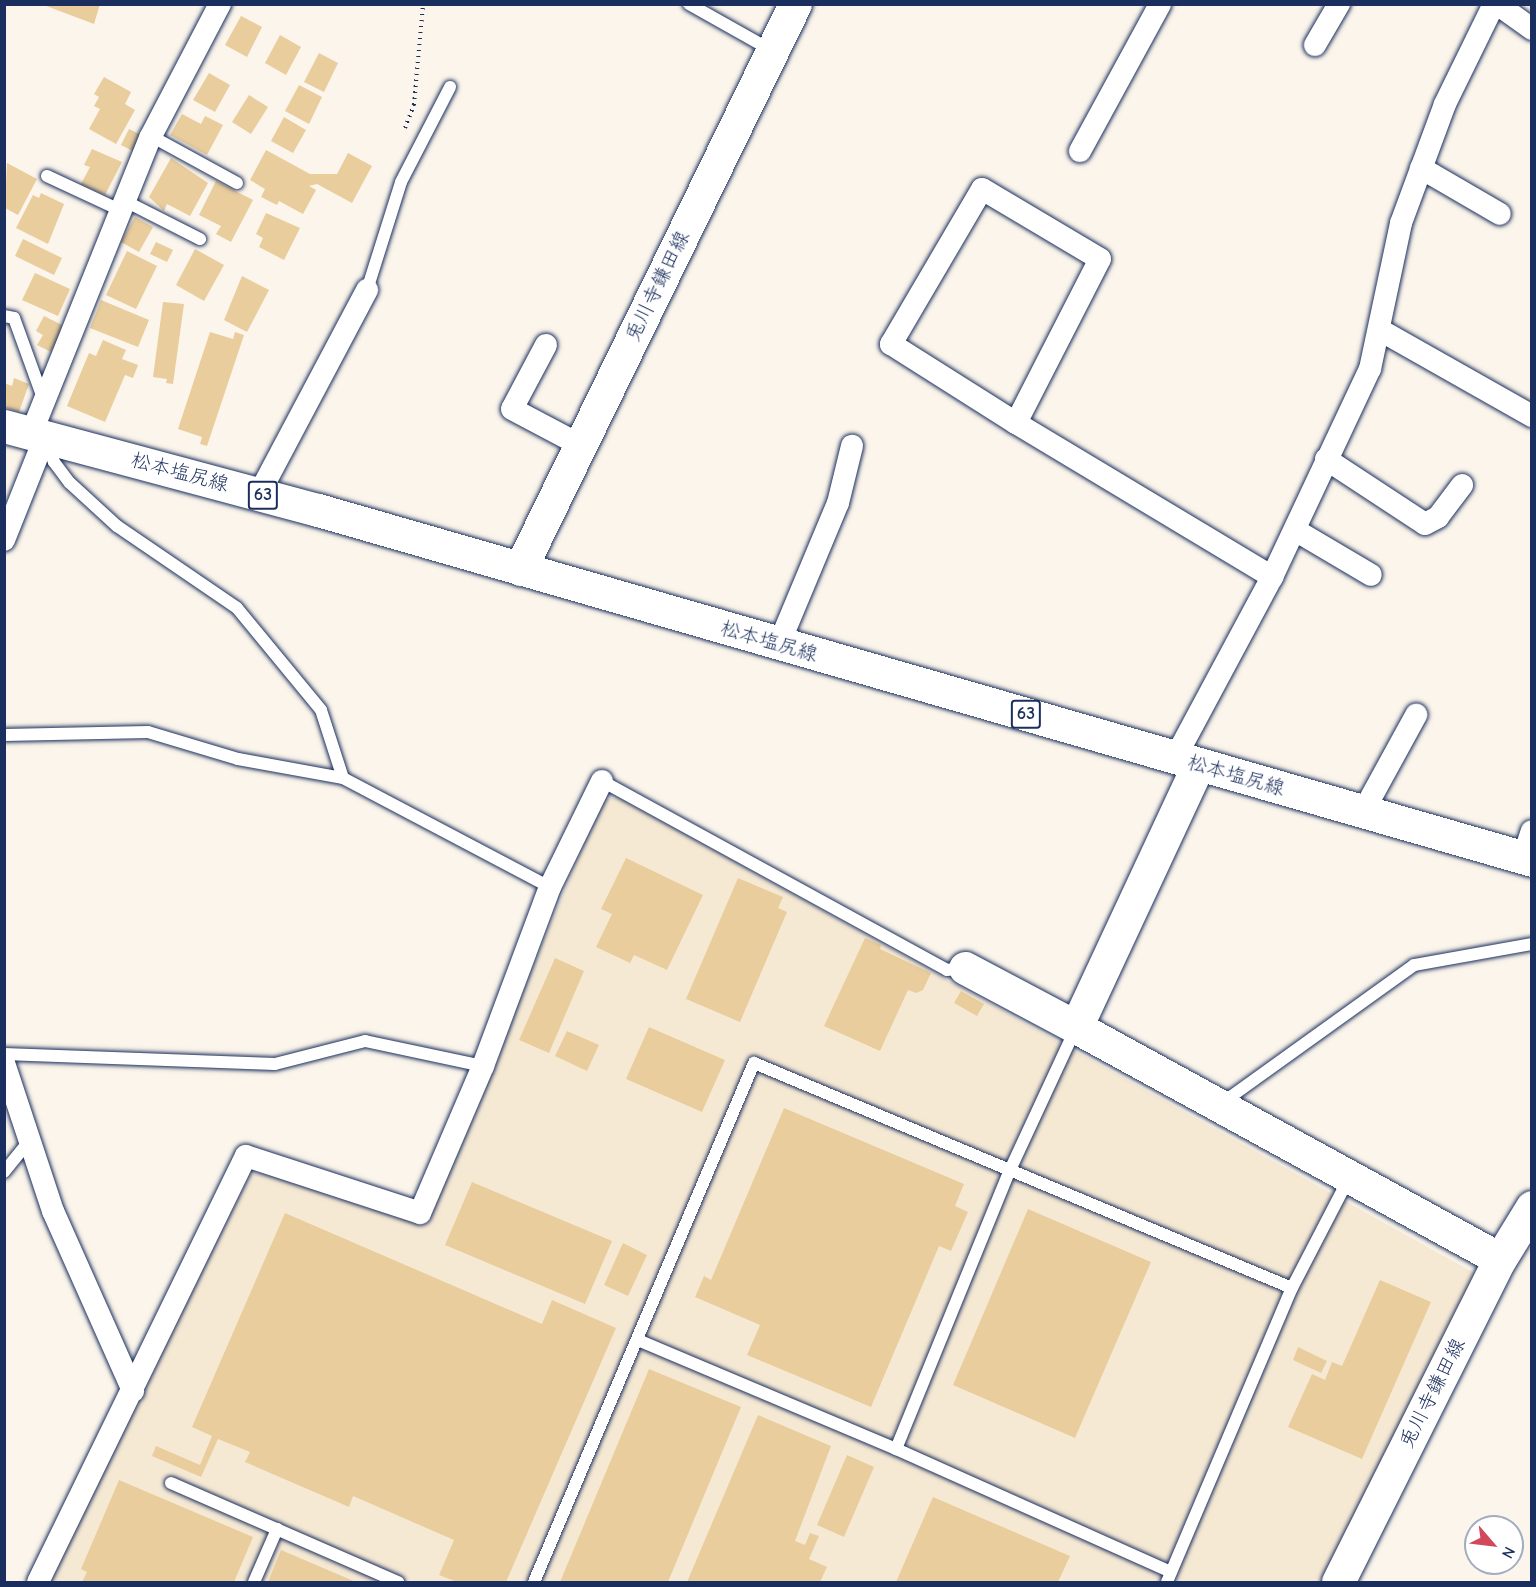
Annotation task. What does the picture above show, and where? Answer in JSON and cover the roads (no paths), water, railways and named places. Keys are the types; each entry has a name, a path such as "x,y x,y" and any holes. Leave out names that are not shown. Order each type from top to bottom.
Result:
{"main road":[{"name":"兎川寺鎌田線","path":"520,569 795,4"},
{"name":"松本塩尻線","path":"27,432 259,494 1363,812 1528,850"},
{"path":"1076,1027 1187,761"},
{"path":"965,968 1500,1259"},
{"name":"兎川寺鎌田線","path":"1338,1582 1500,1259 1532,1207"}],"street":[{"path":"4,540 27,432 45,402 151,136 220,4"},
{"path":"1080,151 1160,4"},
{"path":"1315,45 1339,4"},
{"path":"1187,761 1370,369 1401,223 1444,104 1496,4 1532,29"},
{"path":"1421,168 1500,214"},
{"path":"1016,423 1100,259 982,189 891,344 1016,423 1272,577"},
{"path":"259,494 367,290"},
{"path":"1380,330 1532,416"},
{"path":"546,345 512,409 580,445"},
{"path":"779,644 838,503 852,446"},
{"path":"1326,459 1425,524 1438,517 1462,486"},
{"path":"1294,530 1371,575"},
{"path":"1363,812 1416,715"},
{"path":"38,1582 134,1391 246,1156 420,1213 483,1066 550,887 602,781"},
{"path":"4,1063 52,1211 134,1391"}],"lane":[{"path":"689,4 772,51"},
{"path":"367,290 401,182 450,87"},
{"path":"151,136 237,183"},
{"path":"46,176 200,239"},
{"path":"4,316 14,318 45,402"},
{"path":"27,432 70,483 117,526 237,608 321,710 343,778"},
{"path":"4,735 148,732 238,759 343,778 550,887"},
{"path":"602,781 947,970 965,968"},
{"path":"1219,1106 1414,965 1532,944"},
{"path":"896,1449 1010,1170 1076,1027"},
{"path":"4,1054 275,1064 365,1041 483,1066"},
{"path":"534,1582 754,1063 1292,1288"},
{"path":"4,1172 28,1142"},
{"path":"638,1340 896,1449 1169,1577 1292,1288 1349,1177"},
{"path":"171,1483 398,1582"},
{"path":"254,1582 277,1529"}]}
